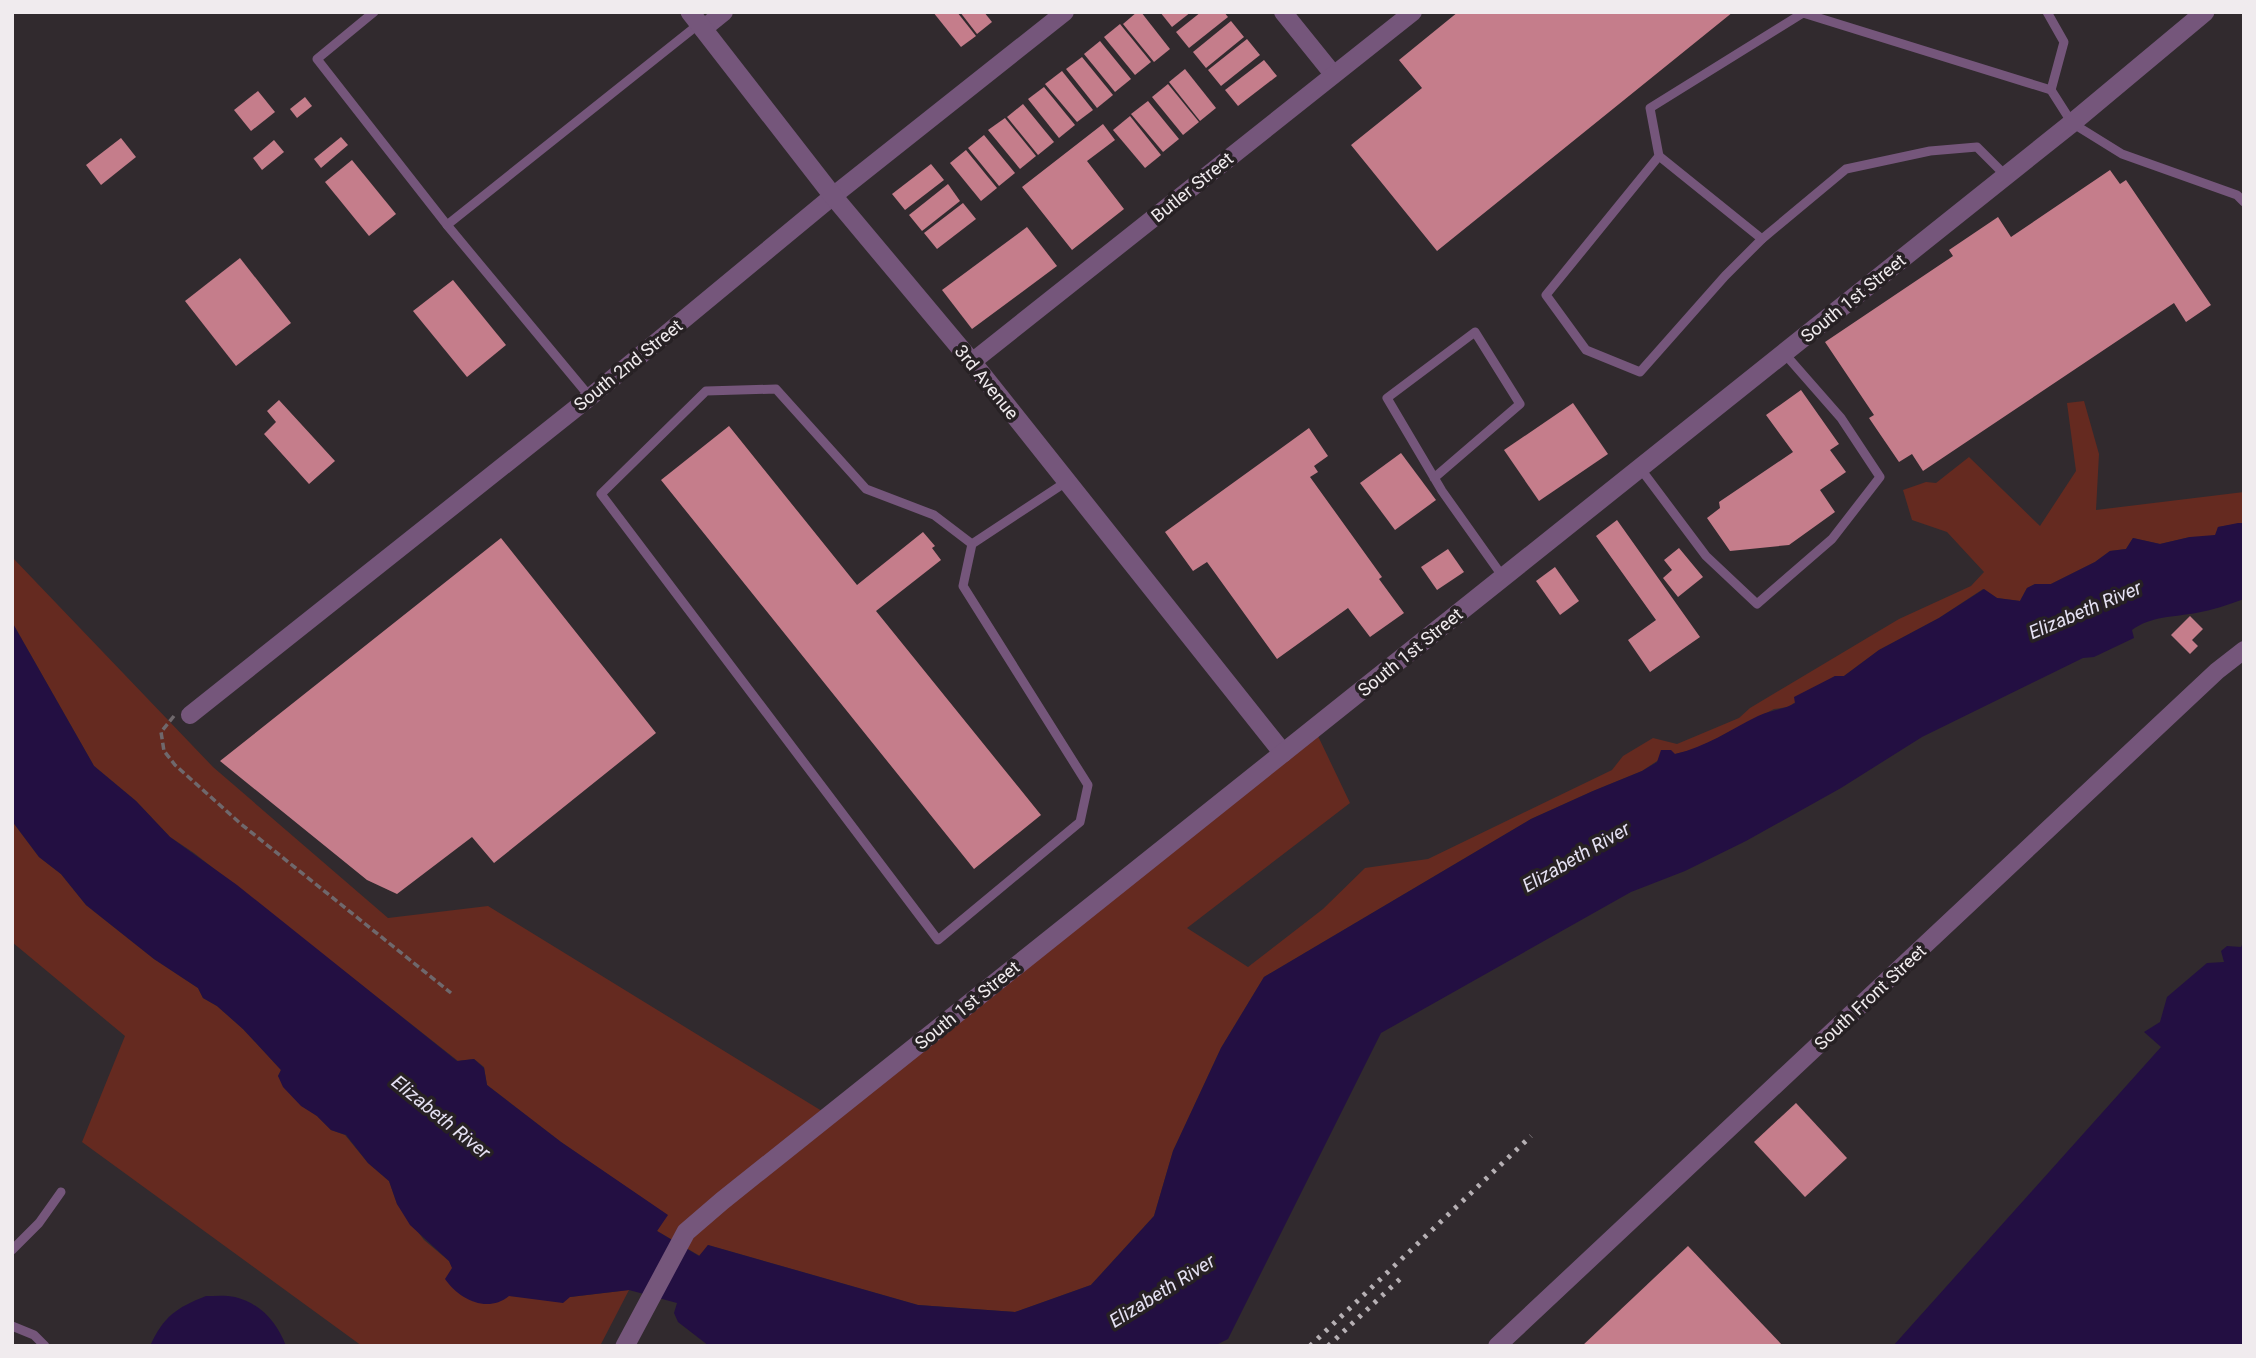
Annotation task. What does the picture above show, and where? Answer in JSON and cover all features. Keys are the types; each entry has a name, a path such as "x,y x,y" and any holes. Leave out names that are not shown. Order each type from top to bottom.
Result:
{"street":[{"path":"697,22 724,12"},
{"name":"South 2nd Street","path":"190,715 590,397 833,196 1065,12"},
{"path":"1283,12 1333,74"},
{"name":"Butler Street","path":"972,362 1413,12"},
{"name":"South 1st Street","path":"625,1346 686,1232 732,1192 2006,176 2205,12"},
{"name":"3rd Avenue","path":"697,22 833,196 972,362 1283,753"},
{"name":"South Front Street","path":"1497,1346 2207,681 2244,650"}],"lane":[{"path":"374,12 317,59 447,225 590,397"},
{"path":"2047,12 2064,42 2051,89"},
{"path":"1762,239 1659,156 1650,108 1803,13 2051,89 2072,123 2122,154 2237,195 2244,202"},
{"path":"447,225 697,22"},
{"path":"1659,156 1546,295 1586,350 1640,372 1725,276 1762,239 1846,169 1930,151 1977,147 2006,176"},
{"path":"1434,478 1521,404 1475,332 1387,398 1434,478 1503,577"},
{"path":"1640,468 1706,556 1757,604 1832,539 1880,477 1841,418 1784,353"},
{"path":"972,544 934,515 866,489 776,389 706,391 601,495 938,940 1080,822 1088,785 963,586 972,544 1066,482"},
{"path":"12,1250 39,1223 61,1192"},
{"path":"12,1326 34,1335 45,1346"}],"path":[{"path":"190,715 173,716 162,732 164,751 175,765 241,824 450,993"}],"shaded area":[{"path":"2084,401 2099,454 2096,510 2244,492 2244,523 2218,527 2216,535 2190,537 2160,544 2133,538 2126,549 2110,551 2095,562 2051,584 2035,584 2027,588 2020,601 1997,598 1983,589 1939,618 1879,650 1844,676 1835,676 1788,707 1774,709 1696,749 1657,761 1642,771 1531,819 1264,977 1221,1048 1173,1151 1154,1216 1091,1285 1015,1312 918,1305 708,1245 700,1256 657,1231 667,1215 561,1142 487,1085 484,1067 474,1059 458,1061 194,853 170,837 136,801 94,766 12,622 12,557 213,767 388,918 488,906 830,1116 1317,734 1350,803 1187,928 1248,967 1323,909 1365,868 1428,859 1612,770 1623,756 1653,738 1677,744 1739,718 1750,708 1899,619 1971,586 1984,572 1947,532 1912,520 1903,490 1926,482 1936,483 1969,457 2040,526 2076,471 2067,403"},
{"path":"12,821 39,857 61,874 86,905 154,959 198,988 203,998 217,1006 243,1029 281,1070 278,1076 301,1105 331,1130 345,1135 368,1163 389,1181 397,1204 424,1240 449,1261 452,1267 509,1296 570,1297 629,1290 600,1346 362,1346 82,1142 125,1036 12,942"}],"water":[{"name":"Elizabeth River","path":"2244,523 2244,599 2139,625 2132,630 2134,638 2094,657 2083,658 1922,737 1841,788 1746,841 1685,871 1631,892 1381,1033 1228,1339 1214,1346 709,1346 678,1322 674,1313 677,1303 629,1290 570,1297 563,1303 509,1296 492,1304 474,1302 458,1293 445,1279 452,1268 449,1261 410,1225 397,1204 389,1181 368,1163 346,1135 331,1130 317,1116 301,1106 283,1087 278,1076 281,1070 243,1029 217,1006 203,998 198,988 154,959 86,905 61,874 39,857 12,821 12,622 94,766 136,801 170,837 237,885 457,1061 474,1059 484,1068 487,1085 561,1142 668,1215 657,1231 699,1256 708,1245 918,1305 1015,1312 1091,1285 1154,1216 1173,1151 1221,1048 1264,977 1531,819 1642,771 1657,762 1661,750 1671,750 1675,754 1686,751 1708,743 1763,714 1795,703 1794,697 1835,676 1844,676 1879,650 1939,618 1984,589 1997,598 2020,601 2027,588 2035,584 2051,584 2095,562 2110,551 2126,549 2133,538 2160,544 2215,535 2218,527"},
{"path":"2244,940 2244,1346 1893,1346 2161,1047 2144,1032 2160,1022 2167,997 2207,963 2224,962 2221,951 2227,946 2241,947"},
{"path":"206,1296 232,1296 260,1309 278,1329 286,1346 150,1346 160,1327 172,1314"}],"building":[{"path":"933,12 957,12 976,36 961,47"},
{"path":"960,12 984,12 992,22 977,34"},
{"path":"1137,12 1141,12 1170,49 1154,62 1123,24"},
{"path":"1160,12 1191,12 1172,27"},
{"path":"1201,12 1224,12 1228,17 1189,48 1176,32"},
{"path":"1458,12 1733,12 1437,251 1351,145 1422,88 1399,60"},
{"path":"1231,21 1244,37 1206,68 1193,52"},
{"path":"1120,24 1151,62 1135,75 1104,37"},
{"path":"1247,39 1260,55 1221,86 1208,70"},
{"path":"1100,41 1131,79 1115,92 1084,54"},
{"path":"1082,57 1113,95 1097,108 1066,69"},
{"path":"1264,60 1277,76 1238,106 1225,90"},
{"path":"1185,69 1216,108 1200,121 1169,82"},
{"path":"1062,71 1093,110 1077,122 1045,84"},
{"path":"1168,84 1199,122 1183,135 1152,97"},
{"path":"1044,87 1075,125 1059,138 1028,99"},
{"path":"258,91 275,112 251,131 234,110"},
{"path":"305,97 312,106 297,118 290,109"},
{"path":"1148,101 1179,139 1163,152 1131,114"},
{"path":"1023,104 1054,142 1038,155 1007,117"},
{"path":"1130,116 1161,155 1145,168 1113,130"},
{"path":"1005,118 1036,156 1020,169 988,130"},
{"path":"1103,124 1115,140 1087,161 1124,209 1072,250 1022,187"},
{"path":"984,135 1015,173 999,186 968,148"},
{"path":"341,137 348,145 321,168 314,159"},
{"path":"121,138 136,157 101,185 86,165"},
{"path":"274,140 284,152 262,170 253,158"},
{"path":"966,150 997,188 981,201 950,163"},
{"path":"352,160 396,214 369,236 325,182"},
{"path":"931,164 944,180 905,210 892,194"},
{"path":"2110,170 2120,184 2126,180 2211,305 2186,322 2174,303 1923,471 1912,454 1899,462 1869,418 1874,415 1825,342 1953,256 1949,250 1998,217 2011,237"},
{"path":"948,184 960,201 922,231 909,215"},
{"path":"963,203 976,219 937,249 924,233"},
{"path":"1027,227 1057,266 972,329 942,290"},
{"path":"240,258 291,323 236,366 185,301"},
{"path":"453,280 506,345 467,377 413,311"},
{"path":"1801,390 1839,444 1830,450 1846,472 1820,490 1835,512 1789,545 1730,551 1707,518 1720,508 1719,502 1793,452 1766,415"},
{"path":"279,400 335,461 309,484 264,434 276,422 267,411"},
{"path":"1573,403 1608,454 1539,501 1504,450"},
{"path":"729,426 857,585 923,532 935,546 932,548 941,560 876,611 1041,815 974,869 661,480"},
{"path":"1309,428 1328,456 1314,466 1318,472 1310,477 1382,577 1379,579 1404,613 1370,637 1348,608 1277,659 1207,562 1193,571 1165,532"},
{"path":"1401,453 1436,500 1395,530 1360,483"},
{"path":"1617,520 1700,637 1650,672 1628,640 1656,620 1596,536"},
{"path":"501,538 656,733 494,863 472,837 397,894 367,880 220,761"},
{"path":"1679,548 1703,577 1678,597 1663,578 1672,570 1664,560"},
{"path":"1448,549 1464,572 1437,590 1421,567"},
{"path":"1555,567 1579,601 1560,615 1536,581"},
{"path":"2190,616 2203,629 2192,640 2198,646 2190,654 2171,635"},
{"path":"1796,1103 1847,1158 1805,1197 1754,1142"},
{"path":"1688,1246 1783,1346 1582,1346"}],"railway":[{"path":"1310,1346 1531,1136"},
{"path":"1328,1346 1400,1279"}]}
